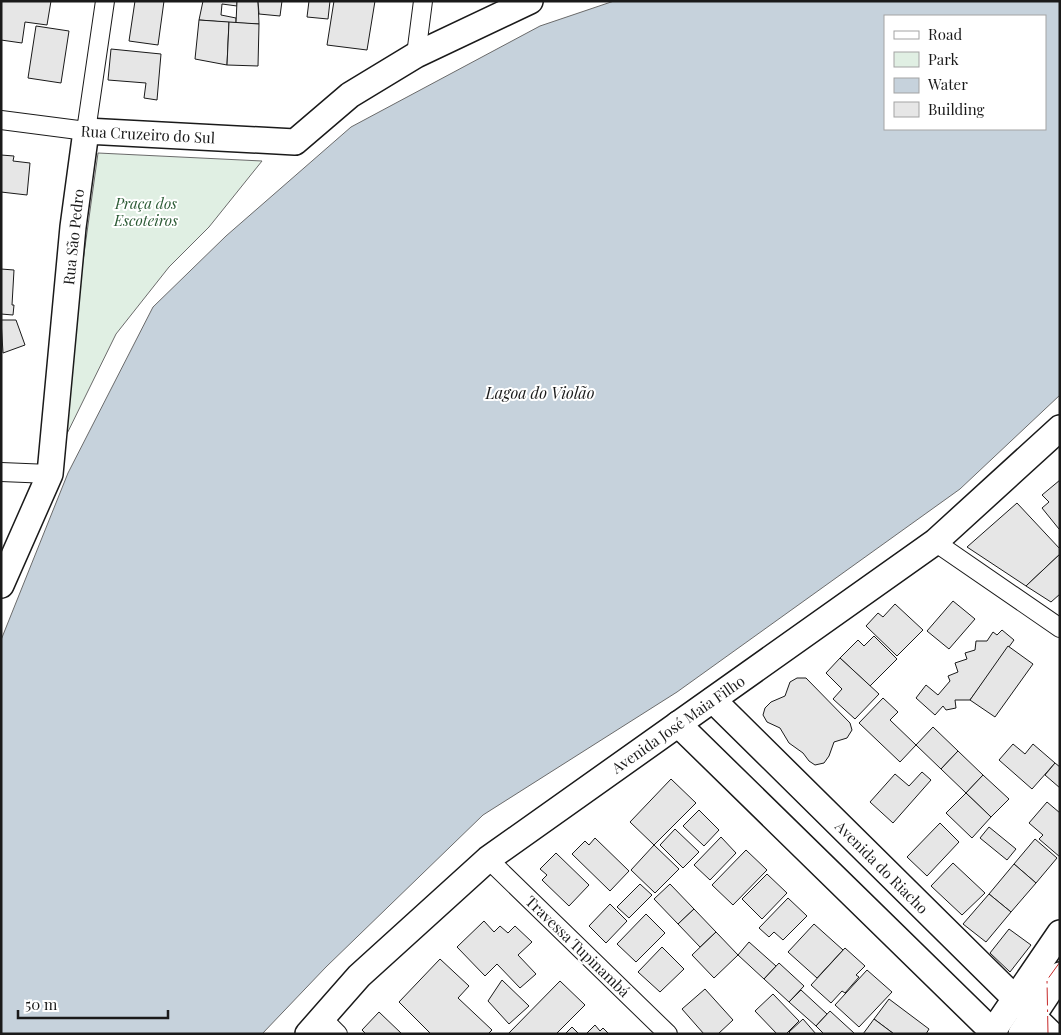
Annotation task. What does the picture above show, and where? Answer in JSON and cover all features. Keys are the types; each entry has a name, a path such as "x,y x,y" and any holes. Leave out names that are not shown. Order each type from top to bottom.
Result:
{"street":[{"name":"Rua São Pedro","path":"50,474 73,227 105,1"},
{"path":"416,55 423,1"},
{"path":"416,55 530,1"},
{"name":"Rua Cruzeiro do Sul","path":"1,120 86,131 295,142 350,95 416,55"},
{"name":"Avenida José Maia Filho","path":"323,1029 359,976 488,859 935,542 1060,428"},
{"path":"1,472 50,474 1,584"},
{"path":"935,542 1060,628"},
{"name":"Avenida do Riacho","path":"713,700 1023,1016 1051,1034"},
{"path":"678,724 993,1033 1023,1016 1060,975"},
{"name":"Travessa Tupinambá","path":"488,859 668,1034"},
{"path":"1023,1016 1060,933"}],"green space":[{"name":"Praça dos Escoteiros","path":"98,153 262,161 209,227 169,267 116,334 56,456"}],"water":[{"name":"Lagoa do Violão","path":"614,1 1060,1 1060,395 960,489 677,692 483,815 326,967 262,1034 1,1034 1,640 68,473 153,307 226,236 351,127 540,26"}],"building":[{"path":"1,1 51,1 47,25 25,22 22,43 1,40"},
{"path":"135,1 164,1 158,45 129,41"},
{"path":"203,1 237,1 237,6 222,4 221,15 236,18 236,23 199,20"},
{"path":"237,1 258,1 259,24 236,23"},
{"path":"258,1 282,1 280,16 259,14"},
{"path":"309,1 330,1 328,19 307,17"},
{"path":"334,1 375,1 367,50 327,45"},
{"path":"199,20 229,22 227,65 195,59"},
{"path":"229,22 259,24 258,66 227,65"},
{"path":"36,26 69,31 61,83 28,78"},
{"path":"111,49 161,54 157,100 144,98 146,83 108,80"},
{"path":"1,155 14,156 13,161 30,163 27,195 1,192"},
{"path":"1,269 14,270 13,315 1,314"},
{"path":"1,320 16,320 25,345 3,353"},
{"path":"1060,480 1059,529 1042,508 1049,502 1042,495"},
{"path":"1017,503 1060,549 1060,554 1026,586 967,547"},
{"path":"1060,554 1060,594 1051,602 1026,586"},
{"path":"953,601 975,619 949,649 927,631"},
{"path":"895,604 923,630 897,656 866,626 878,613 883,617"},
{"path":"1002,630 1014,640 970,700 955,700 956,708 946,710 943,706 935,715 916,698 926,685 938,695 950,681 948,676 958,672 955,663 967,659 965,653 975,650 976,641 987,641 993,632 997,635"},
{"path":"874,636 897,659 870,686 840,658 858,640 864,646"},
{"path":"1008,646 1033,664 995,717 970,700"},
{"path":"840,658 879,694 855,719 833,699 842,689 826,673"},
{"path":"797,678 806,678 850,723 852,730 847,738 834,742 829,756 824,763 815,765 809,761 803,753 789,743 780,728 767,722 763,715 765,708 771,702 785,696 790,682"},
{"path":"883,698 898,712 890,720 916,745 900,762 859,723"},
{"path":"933,727 958,751 941,769 916,745"},
{"path":"1013,744 1025,754 1033,744 1055,763 1032,789 999,760"},
{"path":"958,751 983,775 966,793 941,769"},
{"path":"1055,763 1060,767 1060,788 1045,775"},
{"path":"922,772 931,780 893,823 870,802 895,774 909,786"},
{"path":"983,775 1009,799 991,817 966,793"},
{"path":"671,779 696,803 654,845 630,822"},
{"path":"966,793 991,817 972,838 946,813"},
{"path":"1047,802 1060,813 1060,857 1039,839 1043,835 1029,823"},
{"path":"699,810 719,830 704,846 683,826"},
{"path":"940,823 959,842 927,876 907,857"},
{"path":"989,827 1016,849 1007,860 980,838"},
{"path":"675,829 699,852 683,868 660,845"},
{"path":"721,837 736,853 710,880 694,865"},
{"path":"595,838 629,871 610,891 572,854 585,841 589,845"},
{"path":"1035,839 1057,858 1036,883 1014,864"},
{"path":"654,845 679,869 655,893 631,870"},
{"path":"746,850 767,870 733,905 712,885"},
{"path":"556,853 589,885 569,906 542,880 547,875 540,869"},
{"path":"953,863 985,893 962,915 931,886"},
{"path":"1014,864 1036,883 1011,912 989,894"},
{"path":"767,874 787,893 762,919 742,899"},
{"path":"640,884 652,895 629,918 617,907"},
{"path":"670,884 694,909 678,924 654,899"},
{"path":"989,894 1011,912 986,942 963,924"},
{"path":"788,898 807,916 783,940 774,932 769,937 759,928"},
{"path":"610,904 627,921 606,943 589,926"},
{"path":"694,909 716,932 700,947 678,924"},
{"path":"646,914 665,933 636,962 617,944"},
{"path":"484,921 494,932 500,926 508,933 515,926 532,942 518,955 536,974 520,988 497,964 485,976 457,947"},
{"path":"814,924 843,950 817,978 788,952"},
{"path":"1009,929 1031,945 1010,972 990,953"},
{"path":"716,932 738,955 714,978 692,955"},
{"path":"749,942 776,966 764,979 738,955"},
{"path":"662,947 684,969 660,992 638,972"},
{"path":"845,948 865,966 856,975 859,977 845,993 842,991 831,1003 811,985"},
{"path":"440,959 469,986 458,998 492,1030 488,1034 431,1034 399,1002"},
{"path":"779,963 804,986 789,1002 764,979"},
{"path":"867,970 892,992 859,1027 835,1005"},
{"path":"502,980 529,1006 509,1024 488,1001"},
{"path":"560,981 585,1005 556,1034 508,1034"},
{"path":"705,989 733,1020 718,1034 704,1034 682,1009"},
{"path":"801,990 827,1014 816,1026 789,1002"},
{"path":"773,994 799,1021 786,1034 777,1034 755,1011"},
{"path":"889,999 929,1029 926,1034 894,1034 874,1019"},
{"path":"830,1011 854,1034 824,1034 816,1026"},
{"path":"379,1012 402,1034 366,1034 362,1030"},
{"path":"803,1019 816,1034 791,1034 789,1032"},
{"path":"874,1019 894,1034 863,1034"},
{"path":"595,1025 600,1031 603,1028 609,1034 586,1034"},
{"path":"572,1027 579,1034 565,1034"}],"power":[{"path":"1048,1034 1047,980 1060,962"}]}
